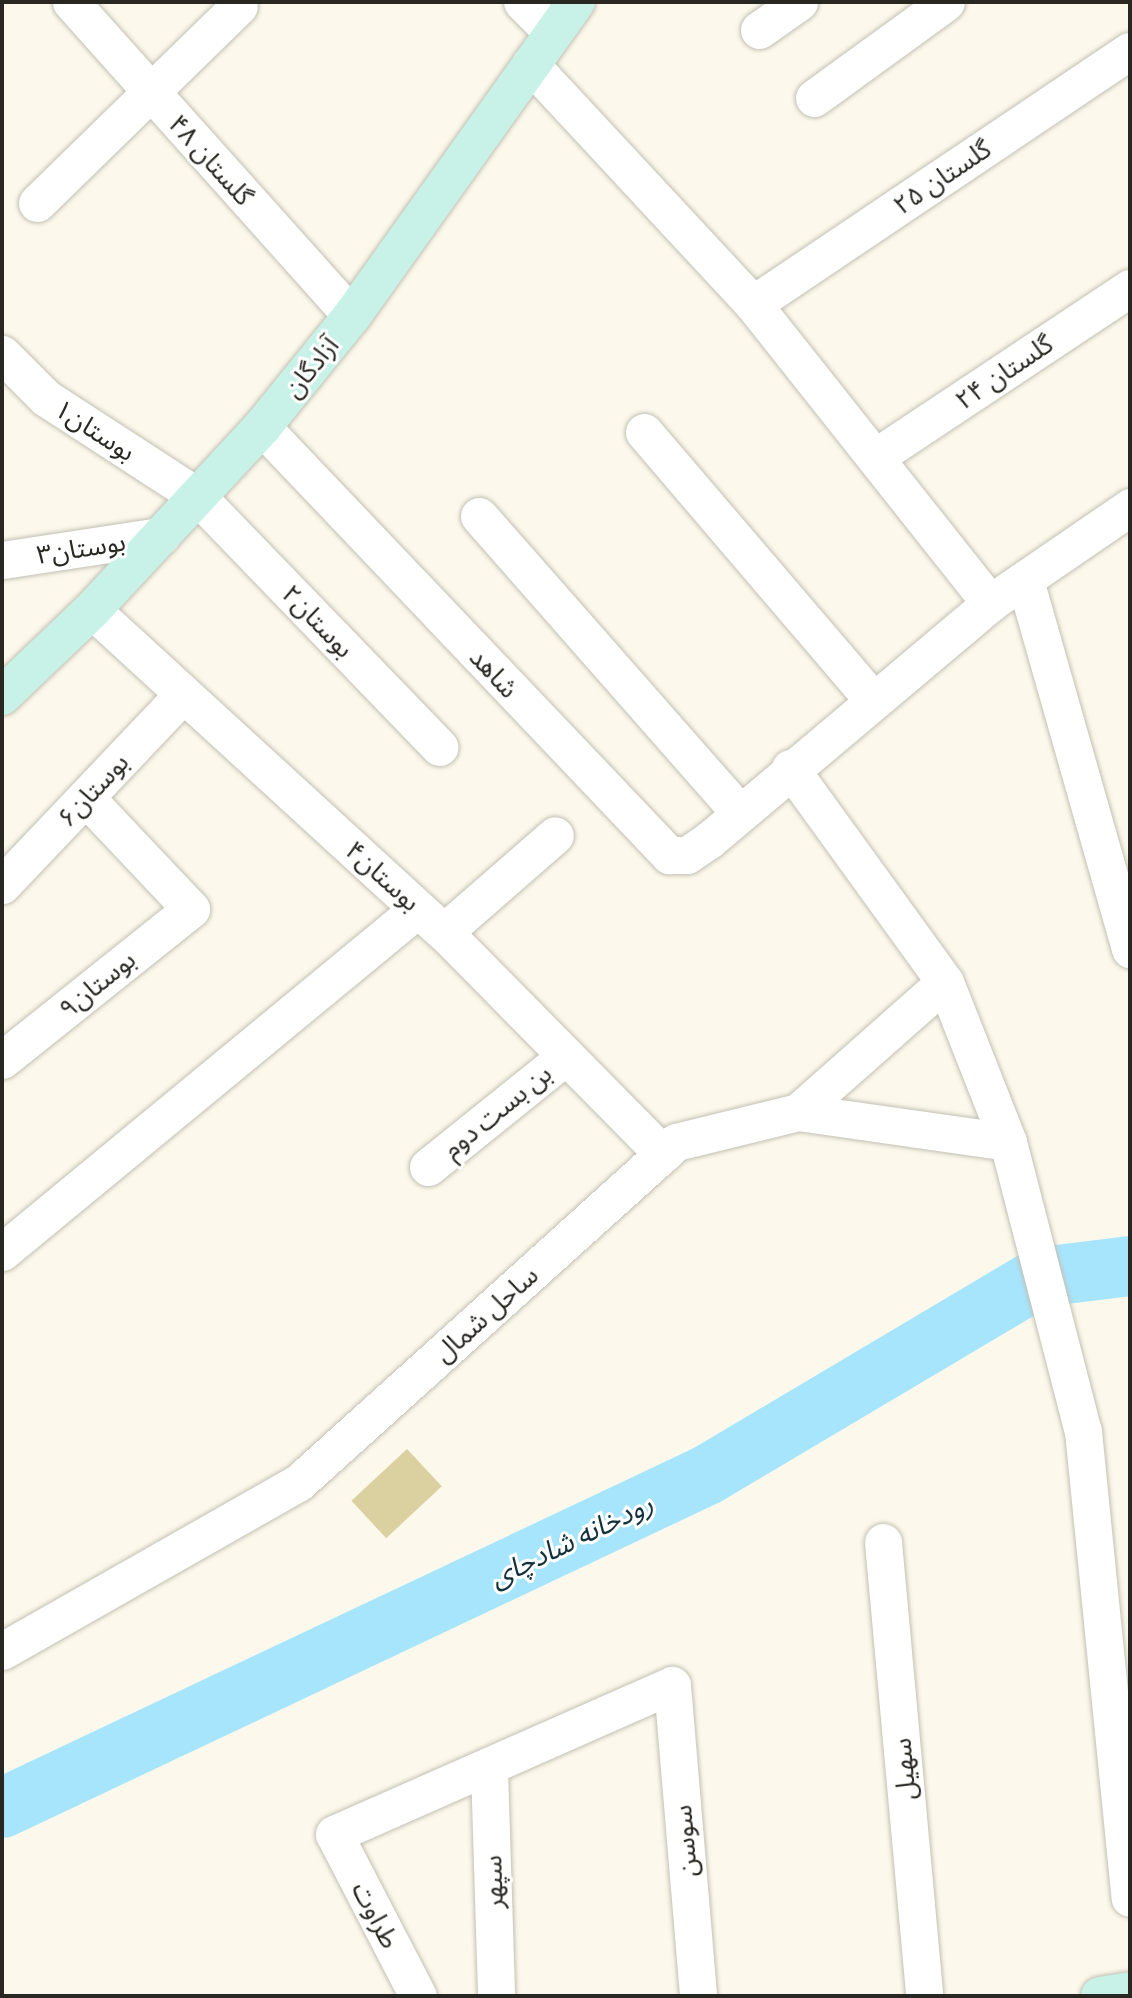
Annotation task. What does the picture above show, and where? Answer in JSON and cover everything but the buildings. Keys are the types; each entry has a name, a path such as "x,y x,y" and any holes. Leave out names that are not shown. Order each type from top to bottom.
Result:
{"street":[{"name":"گلستان ۴۸","path":"71,2 352,316"},
{"path":"522,2 552,32"},
{"name":"آزادگان","path":"2,696 92,610 262,427 352,316 552,32 576,2"},
{"path":"760,30 799,2"},
{"path":"814,98 946,2"},
{"path":"37,202 239,6"},
{"name":"گلستان ۲۵","path":"753,304 1130,51"},
{"path":"530,64 753,304 877,456 990,603"},
{"name":"گلستان ۲۴","path":"877,456 1130,288"},
{"name":"بوستان۱","path":"2,354 46,398 197,496"},
{"name":"شاهد","path":"262,427 658,847 687,855 740,813"},
{"path":"644,432 873,700"},
{"name":"بوستان۲","path":"197,496 439,747"},
{"path":"479,516 740,813 790,768 990,603 1130,507"},
{"name":"بوستان۳","path":"2,561 161,536"},
{"path":"1025,580 1130,949"},
{"name":"بوستان۴","path":"92,610 431,920 663,1154"},
{"name":"بوستان۶","path":"2,885 183,694"},
{"path":"790,768 945,982 1008,1142 1083,1431 1130,1898"},
{"name":"بوستان۹","path":"2,1060 191,909 86,798"},
{"path":"2,1252 431,920 555,835"},
{"path":"798,1112 945,982"},
{"name":"بن بست دوم","path":"428,1167 566,1056"},
{"name":"ساحل شمال","path":"2,1651 298,1483 676,1142 798,1112 1008,1142"},
{"name":"سهیل","path":"883,1542 924,1996"},
{"name":"سوسن","path":"489,1769 672,1685 698,1996"},
{"name":"طراوت","path":"418,1996 334,1834 489,1769"},
{"name":"سپهر","path":"489,1769 496,1996"},
{"path":"1100,1996 1130,1991"}],"shaded area":[{"path":"407,1449 442,1486 386,1538 351,1501"}],"waterway":[{"name":"رودخانه شادچای","path":"2,1808 707,1475 1041,1277 1130,1266"}]}
